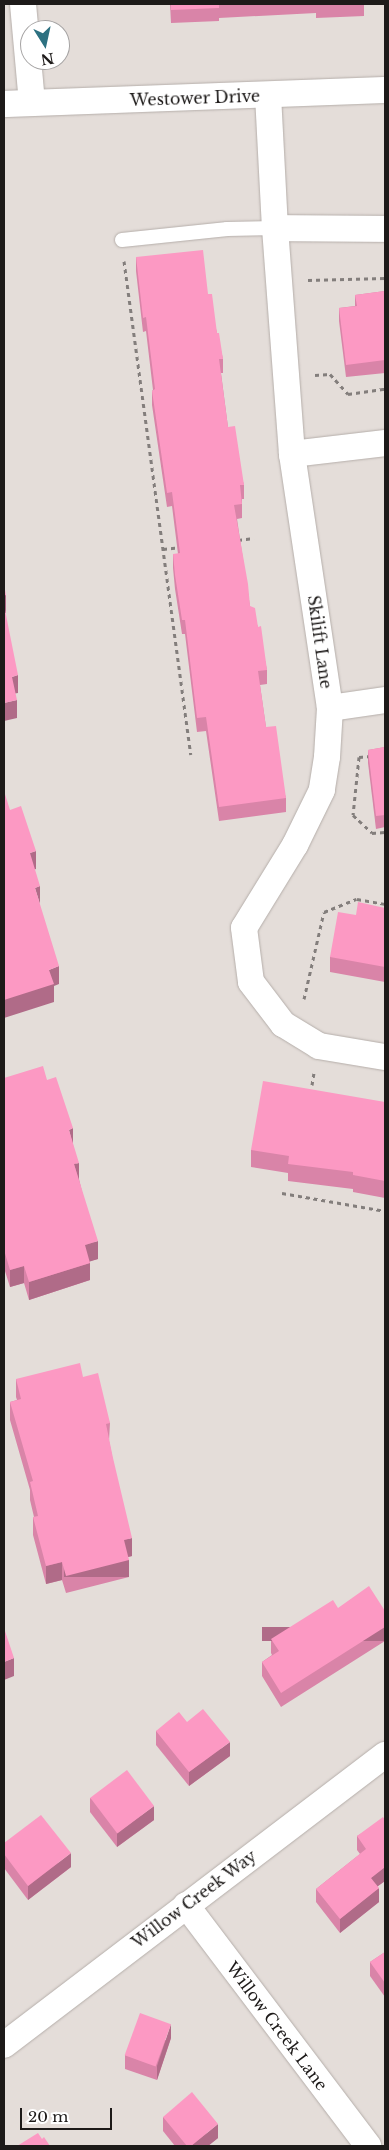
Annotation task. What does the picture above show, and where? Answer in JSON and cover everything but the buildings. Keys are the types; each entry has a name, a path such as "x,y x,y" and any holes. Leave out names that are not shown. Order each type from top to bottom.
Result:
{"street":[{"path":"23,4 32,103"},
{"name":"Westower Drive","path":"4,104 385,90"},
{"name":"Skilift Lane","path":"268,95 275,228 292,454 330,708 327,757 322,790 295,845 244,928 250,982 283,1024 319,1046 385,1057"},
{"path":"275,228 385,228"},
{"path":"292,454 385,443"},
{"path":"330,708 385,700"},
{"name":"Willow Creek Way","path":"4,2045 385,1755"},
{"name":"Willow Creek Lane","path":"186,1905 368,2146"}],"lane":[{"path":"122,240 227,229 275,228"}],"path":[{"path":"124,255 191,754"},
{"path":"280,281 385,278"},
{"path":"330,374 348,394 385,389"},
{"path":"236,540 254,538"},
{"path":"164,550 191,546"},
{"path":"376,755 359,758 353,815 372,833 385,832"},
{"path":"304,999 324,912 357,899 385,904"},
{"path":"282,1193 385,1211"}]}
